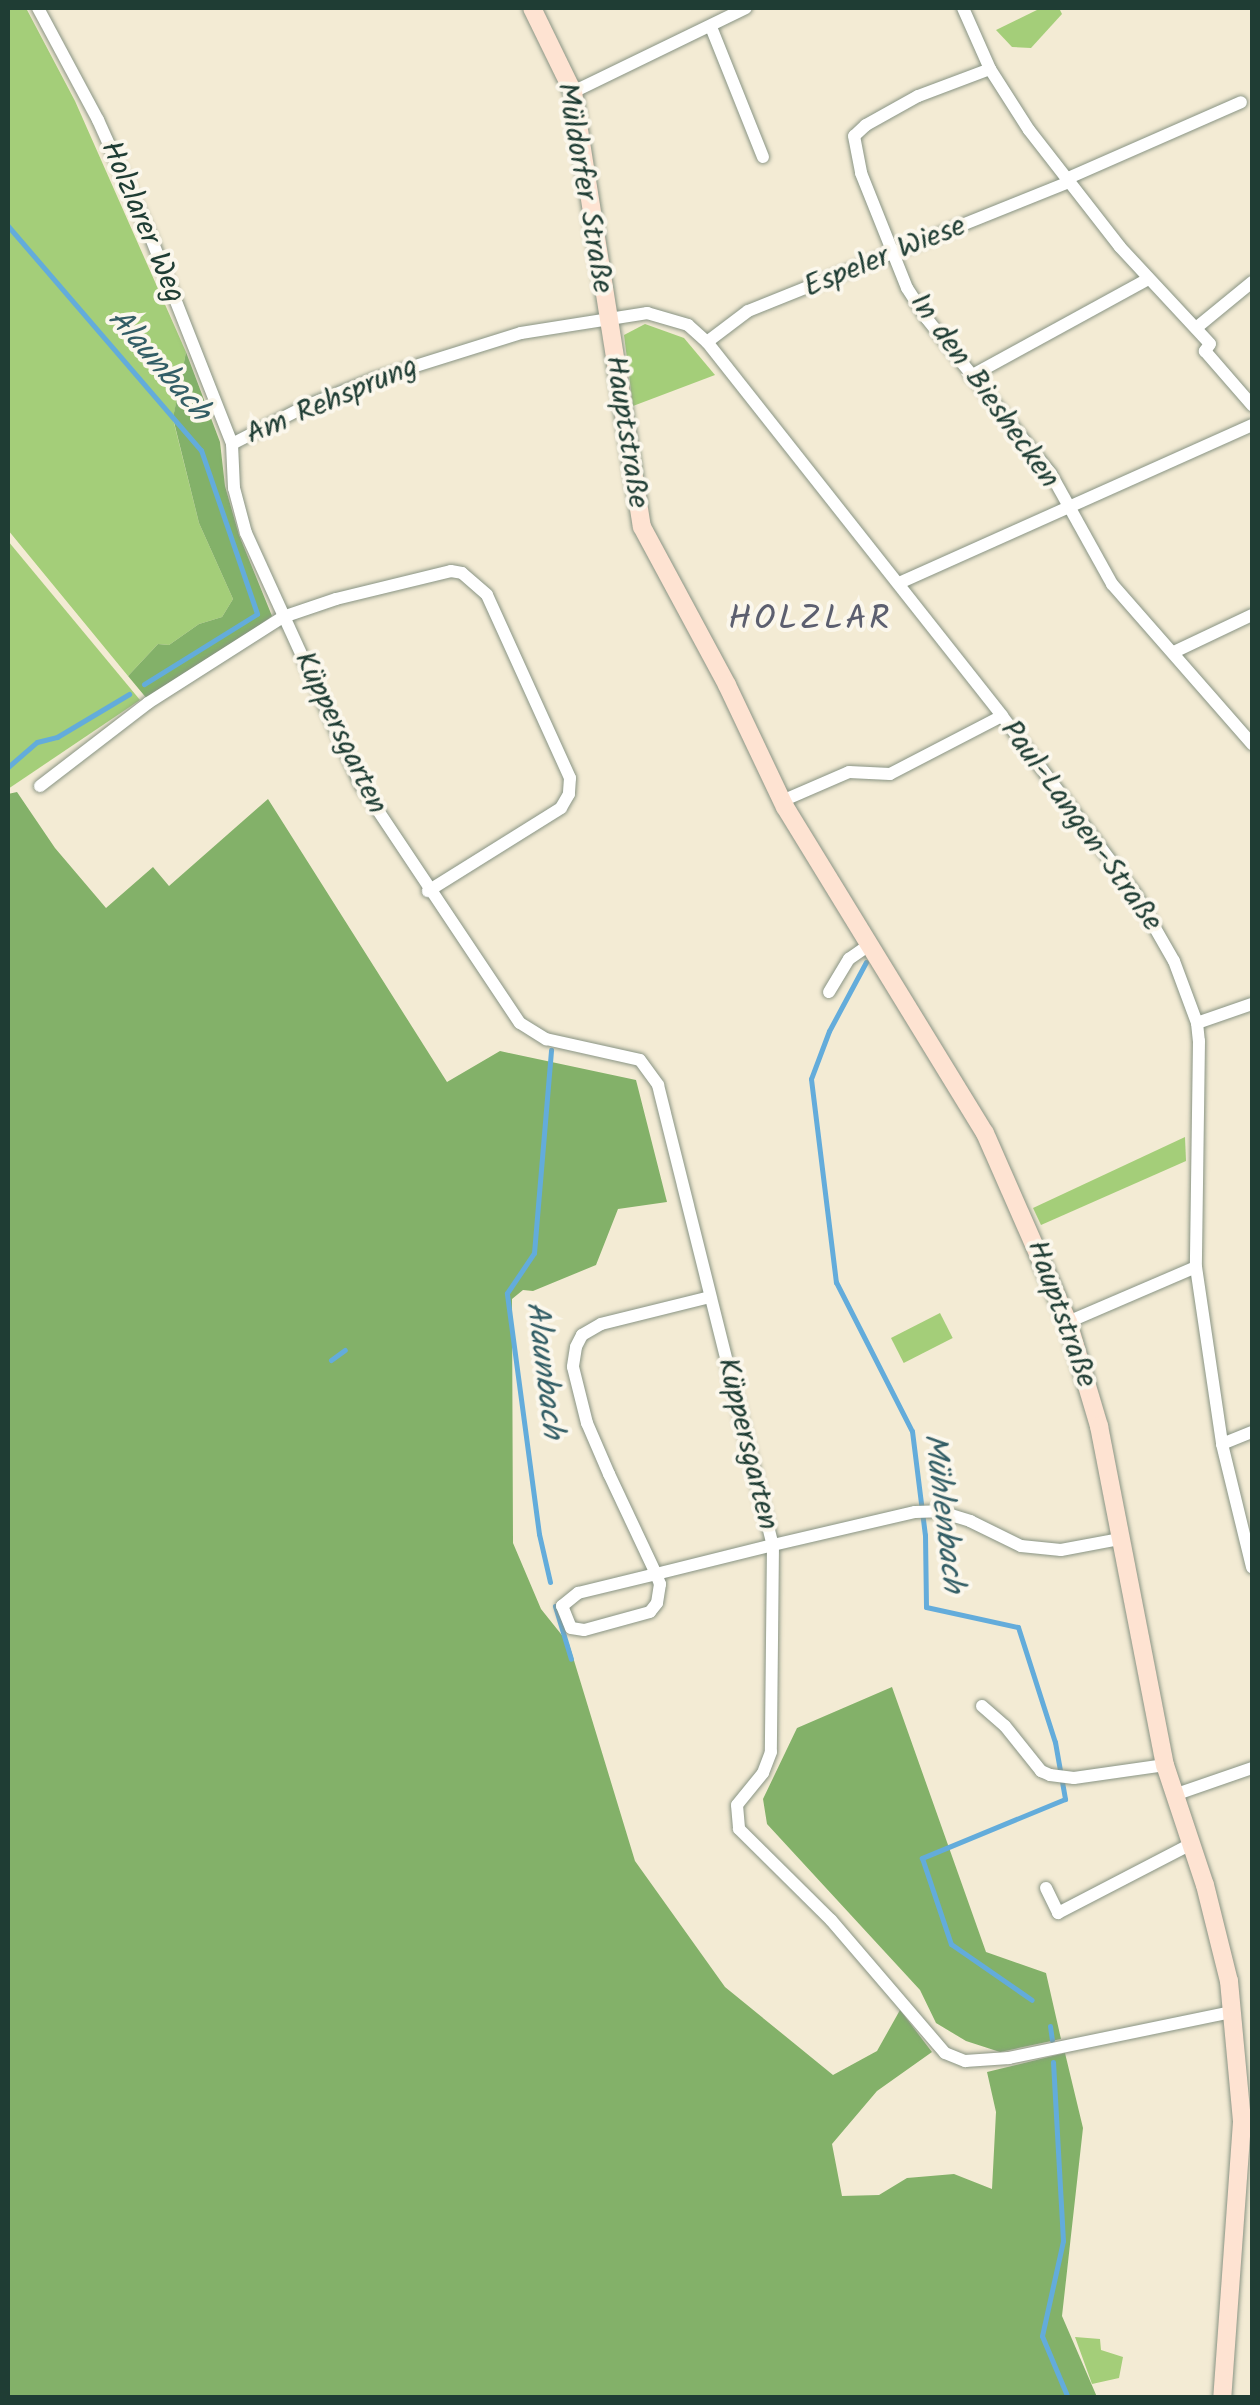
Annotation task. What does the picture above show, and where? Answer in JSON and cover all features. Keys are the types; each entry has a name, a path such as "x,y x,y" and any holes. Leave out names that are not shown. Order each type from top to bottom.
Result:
{"main road":[{"name":"Müldorfer Straße","path":"532,8 573,92 608,316"},
{"name":"Hauptstraße","path":"608,316 642,527 727,685 782,801 984,1133 1068,1322 1099,1426 1165,1765 1224,1954 1240,2064 1246,2174 1222,2398"}],"street":[{"name":"Holzlarer Weg","path":"38,8 127,183 232,444"},
{"path":"573,92 746,8"},
{"path":"962,8 990,68 1067,180 1148,279 1210,344 1206,351 1252,405"},
{"path":"710,27 763,157"},
{"name":"In den Bieshecken","path":"990,68 918,96 854,136 861,173 917,304 1050,474 1112,584 1252,744"},
{"name":"Espeler Wiese","path":"707,342 748,311 894,254 1241,102"},
{"path":"971,376 1148,279"},
{"path":"1196,328 1252,282"},
{"name":"Am Rehsprung","path":"284,617 246,533 234,488 232,444 315,402 449,352 608,316"},
{"name":"Paul-Langen-Straße","path":"608,316 668,316 688,324 707,342 1002,716 1147,912 1174,961 1198,1023 1196,1267 1222,1444 1252,1567"},
{"path":"898,583 1252,425"},
{"path":"40,786 148,703 284,617 336,599 451,572 476,580 487,595 570,778 569,794 561,808 428,891"},
{"path":"1174,652 1252,615"},
{"name":"Küppersgarten","path":"284,617 361,786 520,1023 546,1039 640,1060 649,1070 663,1102 773,1546 772,1752 764,1773 737,1805 736,1822 743,1836 831,1920 945,2053 964,2061 1009,2058 1232,2012"},
{"path":"782,801 849,772 890,774 1002,716"},
{"path":"829,992 849,959 868,946"},
{"path":"1198,1023 1252,1004"},
{"path":"1068,1322 1196,1267"},
{"path":"710,1297 601,1324 582,1335 576,1347 573,1367 586,1423 656,1574 658,1603 650,1612 584,1630 565,1622 562,1606 578,1593 656,1574 914,1512 938,1511 970,1521 1022,1546 1061,1550 1119,1539"},
{"path":"1222,1444 1252,1432"},
{"path":"982,1706 1005,1726 1041,1772 1050,1776 1074,1778 1165,1765"},
{"path":"1174,1796 1252,1768"},
{"path":"1046,1888 1058,1914 1189,1845"}],"green space":[{"path":"8,8 26,8 75,101 186,352 173,419 199,523 233,599 222,617 199,624 169,645 158,644 128,676 8,530"},
{"path":"1041,8 1059,8 1062,14 1031,48 1012,47 996,30"},
{"path":"645,324 684,338 715,375 633,406 624,335"},
{"path":"186,352 220,442 225,486 239,535 272,616 153,706 128,676 158,644 169,645 199,624 222,617 233,599 199,523 173,418"},
{"path":"8,541 140,700 8,789"},
{"path":"17,792 55,848 106,908 153,867 169,886 268,799 447,1082 500,1051 636,1080 667,1202 618,1209 596,1265 533,1291 523,1290 512,1299 513,1543 541,1609 569,1644 635,1861 725,1987 833,2075 877,2051 900,2010 932,2052 877,2091 832,2144 842,2196 879,2195 907,2178 954,2174 992,2189 996,2112 987,2072 1065,2053 1083,2128 1062,2316 1097,2397 8,2397 8,794"},
{"path":"1185,1137 1186,1161 1041,1225 1033,1208"},
{"path":"940,1313 953,1338 904,1363 891,1338"},
{"path":"892,1687 986,1952 1046,1973 1061,2039 1000,2052 966,2041 936,2023 920,1990 767,1824 763,1799 797,1728"},
{"path":"1075,2337 1100,2339 1101,2350 1123,2357 1119,2378 1092,2384"}],"waterway":[{"name":"Alaunbach","path":"8,226 201,450 257,614 144,684"},
{"path":"8,767 37,742 57,737 129,694"},
{"name":"Mühlenbach","path":"866,962 829,1031 811,1079 836,1282 912,1431 925,1535 926,1607 1018,1627 1055,1742 1065,1799 922,1858 951,1944 1032,2000"},
{"name":"Alaunbach","path":"550,1582 539,1534 507,1293 534,1253 551,1050"},
{"path":"331,1360 345,1350"},
{"name":"Alaunbach","path":"555,1606 571,1659"},
{"name":"Mühlenbach","path":"1050,2026 1052,2040"},
{"name":"Mühlenbach","path":"1053,2062 1063,2241 1042,2336 1068,2398"}],"district":[{"name":"HOLZLAR","path":"810,620"}]}
